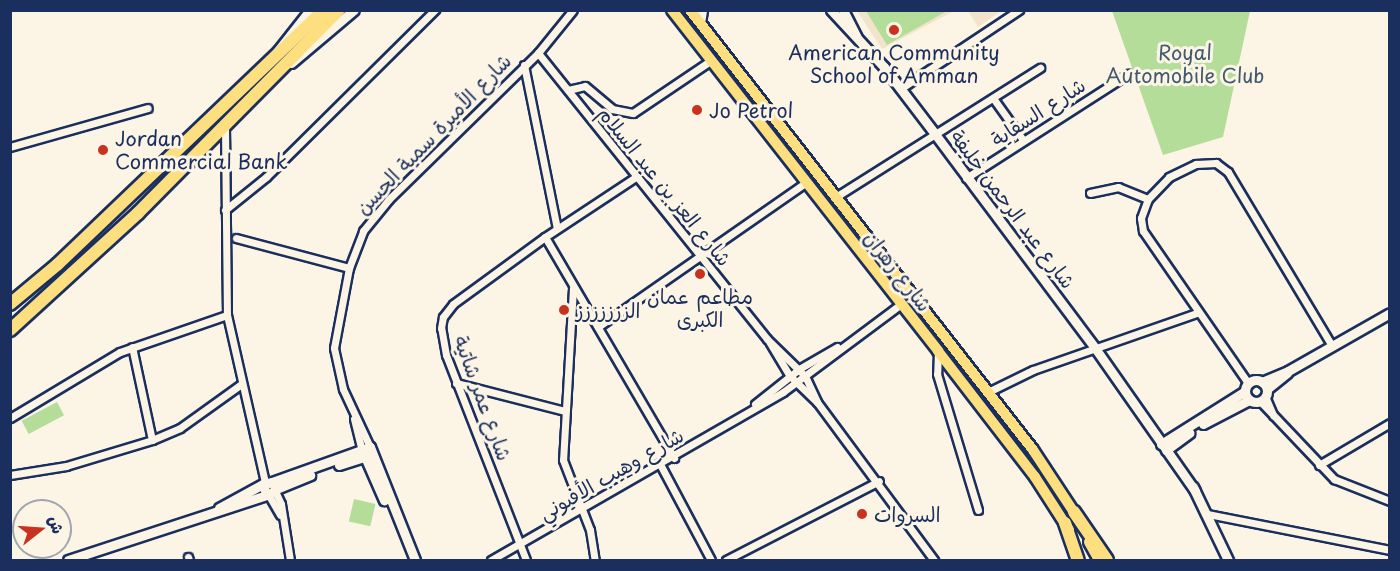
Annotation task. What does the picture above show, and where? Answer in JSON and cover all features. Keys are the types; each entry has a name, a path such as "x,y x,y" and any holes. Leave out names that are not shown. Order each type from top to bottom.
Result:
{"highway":[{"path":"10,304 28,291 278,64 308,33 324,10"},
{"path":"308,33 339,10"},
{"path":"10,330 86,263 225,127 278,64"},
{"path":"1074,512 1107,561"},
{"path":"1065,523 1078,561"}],"main road":[{"name":"شارع زهران","path":"672,10 938,351 1065,523 1085,561"},
{"name":"شارع زهران","path":"690,10 987,392 1074,512 1099,561"}],"street":[{"path":"278,64 287,34 310,10"},
{"path":"278,64 311,50 354,10"},
{"path":"225,210 266,177 435,10"},
{"name":"شارع الأميرة سمية الحسن","path":"415,561 368,452 337,371 334,348 349,268 374,215 538,53 573,10"},
{"path":"700,23 702,10"},
{"name":"شارع عبد الرحمن خليفة","path":"831,10 857,37 935,134 1137,404 1195,491 1208,514 1227,561"},
{"name":"شارع عبد الرحمن خليفة","path":"843,10 857,37"},
{"path":"900,89 1019,10"},
{"name":"شارع العز بن عبد السلام","path":"538,53 767,339 790,376 818,402"},
{"path":"568,90 588,88 612,109 633,113 710,61"},
{"path":"524,65 557,228"},
{"path":"834,198 1040,68"},
{"name":"شارع السقاية","path":"966,178 1128,74"},
{"path":"993,98 1023,140"},
{"path":"10,147 148,108"},
{"path":"225,127 227,315 240,385 269,488 281,517 290,561"},
{"path":"1247,391 1145,236 1142,218 1148,199 1169,177 1196,164 1210,161 1223,167 1332,346"},
{"name":"شارع عمر شاتية","path":"526,561 456,383 442,340 444,317 453,304 557,228 637,176"},
{"path":"598,327 805,183"},
{"path":"1090,193 1118,187 1148,199"},
{"path":"545,237 674,458"},
{"path":"236,238 349,268"},
{"path":"573,288 564,460 568,482 582,510 595,561"},
{"path":"10,296 28,291"},
{"name":"شارع وهيب الأفيوني","path":"491,561 661,466 796,383 845,343 901,304"},
{"path":"1166,445 1247,391 1263,392 1288,371 1389,313"},
{"path":"987,392 1033,370 1197,314"},
{"path":"10,417 79,374 132,347 227,315"},
{"name":"شارع العز بن عبد السلام","path":"767,339 805,376 818,402 879,481 934,561"},
{"name":"شارع وهيب الأفيوني","path":"746,412 799,369 845,343"},
{"path":"132,347 152,440"},
{"path":"938,351 938,374 978,510"},
{"path":"456,383 565,411"},
{"path":"10,475 66,466 152,440 180,428 240,385"},
{"path":"1247,391 1263,392"},
{"path":"1263,392 1273,415 1319,465 1340,483 1389,501"},
{"path":"1319,465 1389,423"},
{"path":"68,561 196,521 269,488 368,452"},
{"name":"شارع الأميرة سمية الحسن","path":"368,452 408,561"},
{"path":"661,466 711,561"},
{"path":"726,561 879,481"},
{"path":"1208,514 1389,550"}],"shaded area":[{"name":"American Community School of Amman","path":"857,11 954,11 882,49"},
{"name":"American Community School of Amman","path":"968,11 1001,11 978,27"}],"green space":[{"name":"American Community School of Amman","path":"866,11 947,11 887,45"},
{"name":"Royal Automobile Club","path":"1112,11 1250,11 1223,137 1163,155"},
{"path":"57,402 64,415 29,434 22,421"},
{"path":"354,499 375,504 370,526 349,521"}],"place":[{"name":"American Community School of Amman","path":"894,30"},
{"name":"Jo Petrol","path":"697,110"},
{"name":"Jordan Commercial Bank","path":"103,150"},
{"name":"مطاعم عمان الكبرى","path":"700,274"},
{"name":"الززززززز","path":"564,310"},
{"name":"السروات","path":"862,514"}]}
